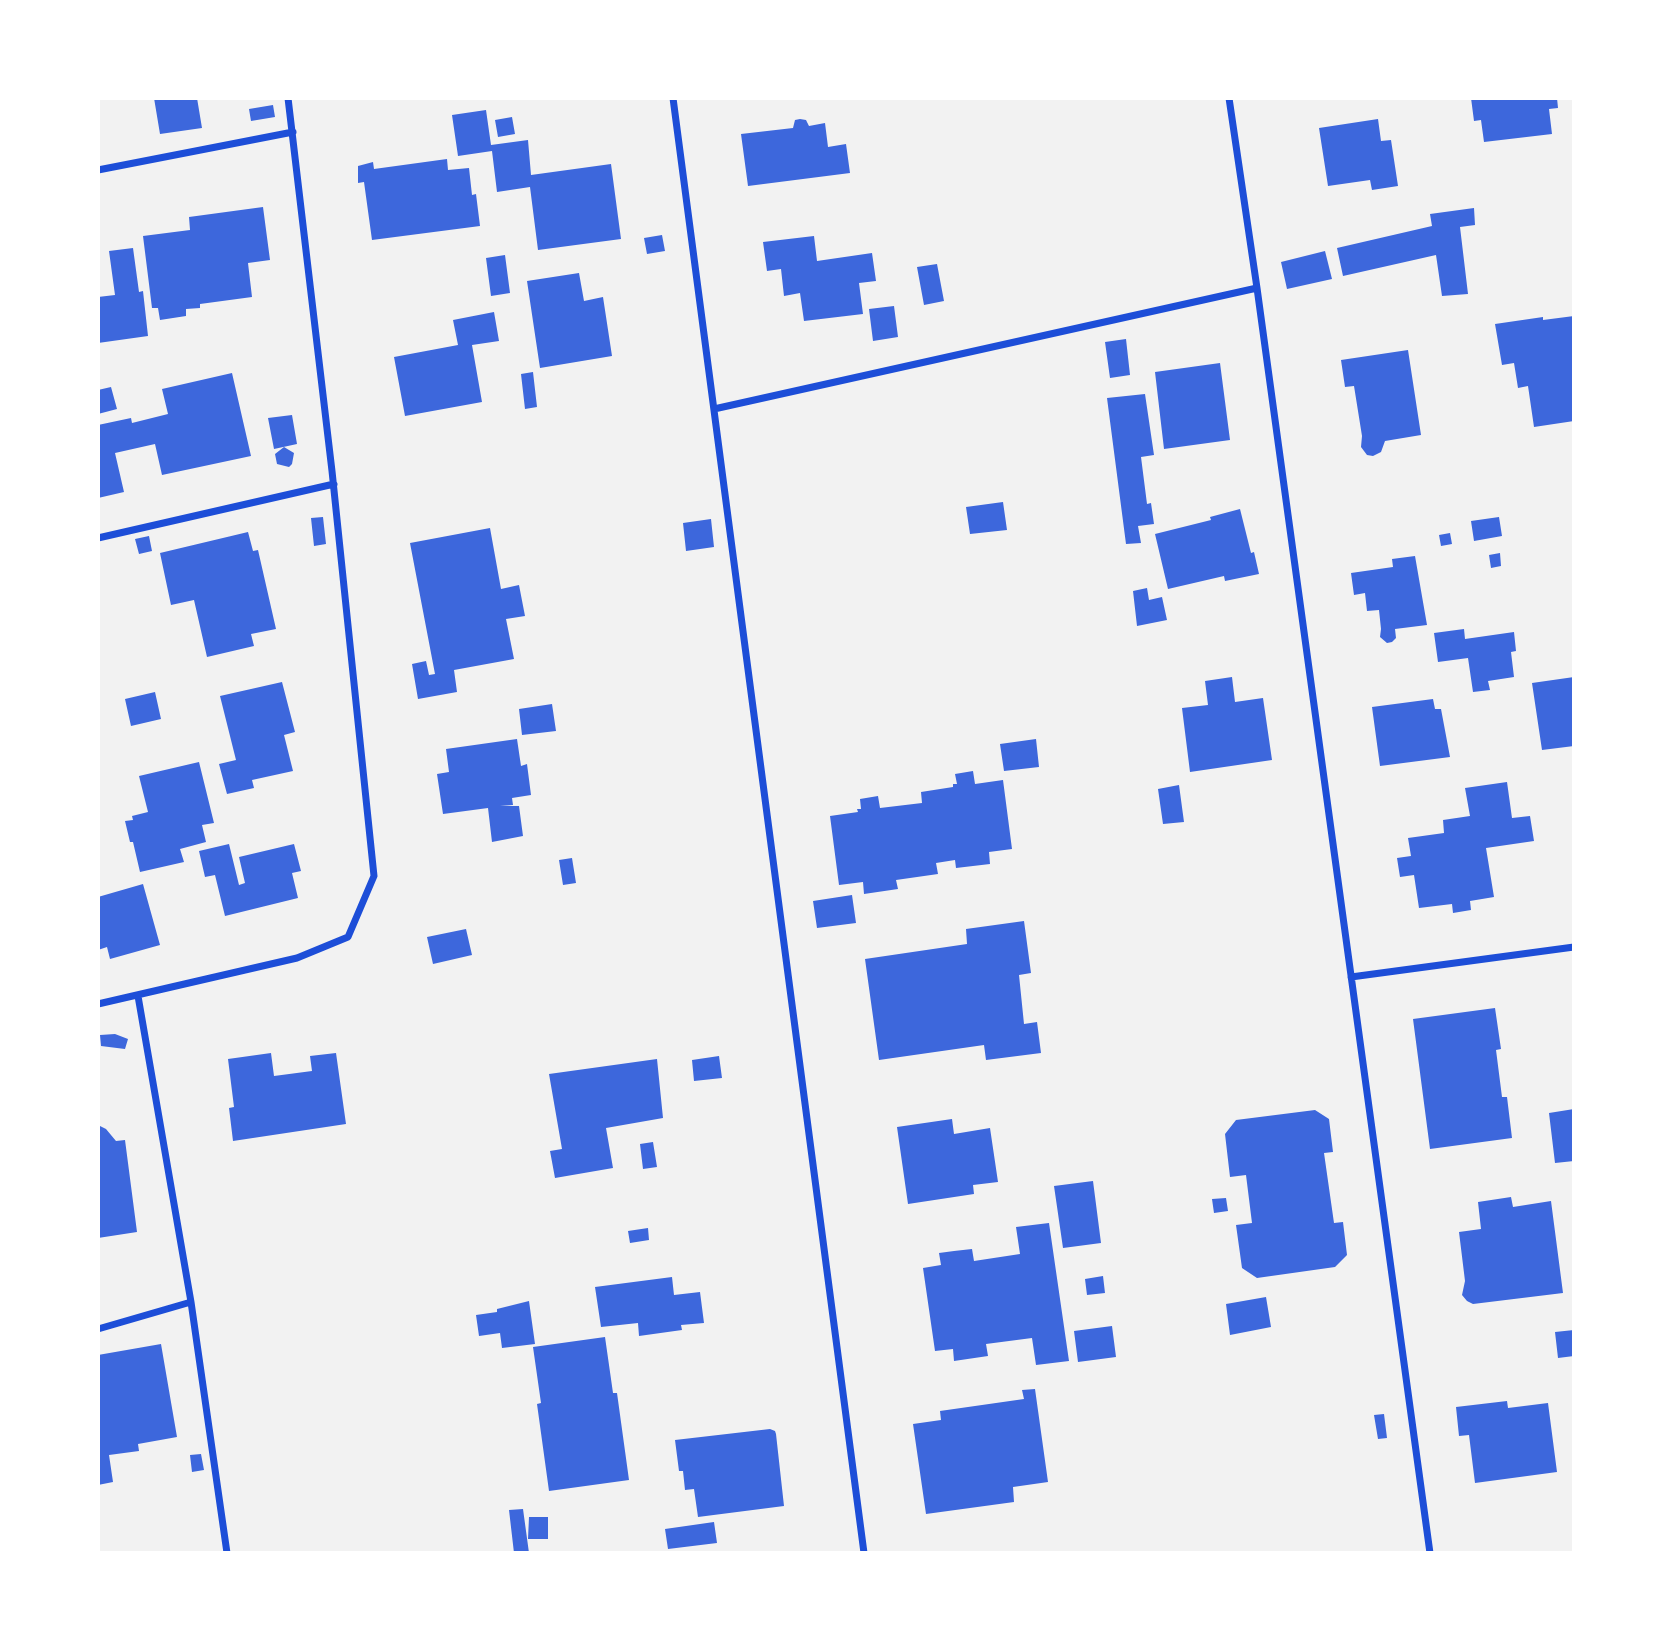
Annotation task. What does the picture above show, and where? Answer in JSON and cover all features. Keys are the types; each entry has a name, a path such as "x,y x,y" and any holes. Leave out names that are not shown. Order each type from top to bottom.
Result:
{"street":[{"path":"98,1004 297,958 348,937 374,876 334,484 288,98"},
{"path":"673,98 864,1553"},
{"path":"1229,98 1430,1553"},
{"path":"98,170 292,132"},
{"path":"714,409 1257,288"},
{"path":"98,538 334,484"},
{"path":"1351,977 1574,947"},
{"path":"138,996 191,1302 227,1553"},
{"path":"98,1328 191,1302"}],"building":[{"path":"154,98 197,98 202,128 160,134"},
{"path":"1471,98 1557,98 1558,108 1549,109 1552,134 1484,142 1481,120 1474,121"},
{"path":"273,105 275,117 251,121 249,109"},
{"path":"486,110 491,145 528,140 531,175 611,164 621,239 538,250 530,187 497,192 492,151 458,156 452,115"},
{"path":"512,117 515,134 498,137 495,120"},
{"path":"1378,119 1381,141 1391,140 1398,186 1372,190 1370,180 1328,186 1319,128"},
{"path":"795,120 806,120 809,126 825,123 828,147 846,144 850,173 748,186 741,134 793,128"},
{"path":"447,159 448,170 469,168 480,226 372,240 364,182 358,183 358,166 373,162 374,169"},
{"path":"263,207 270,260 248,263 252,297 200,304 200,308 186,309 186,316 160,320 158,308 152,308 143,236 190,230 189,217"},
{"path":"1474,208 1475,225 1460,227 1468,294 1442,296 1436,255 1343,276 1337,248 1432,226 1430,214"},
{"path":"662,235 665,251 647,254 644,238"},
{"path":"814,236 817,261 872,253 876,281 859,283 863,314 804,321 800,293 784,296 781,269 767,271 763,242"},
{"path":"133,248 139,292 143,291 148,336 98,343 98,297 115,295 109,251"},
{"path":"1325,251 1332,279 1287,289 1281,262"},
{"path":"505,255 510,293 491,296 486,258"},
{"path":"937,264 944,301 924,305 917,267"},
{"path":"579,273 584,301 603,297 612,356 540,368 527,281"},
{"path":"894,306 898,337 873,341 869,309"},
{"path":"494,312 499,341 472,345 482,402 405,416 394,357 458,345 453,320"},
{"path":"1574,316 1574,421 1534,427 1528,386 1518,388 1514,363 1502,365 1495,324 1543,317 1543,320"},
{"path":"1126,339 1130,375 1110,378 1105,342"},
{"path":"1408,350 1421,435 1385,441 1381,452 1373,456 1367,455 1361,447 1362,436 1354,386 1345,387 1341,360"},
{"path":"1220,363 1230,440 1164,449 1155,372"},
{"path":"533,372 537,407 525,409 521,374"},
{"path":"232,373 251,456 162,475 155,444 115,453 124,492 98,498 98,425 131,418 132,423 168,414 162,389"},
{"path":"111,387 117,409 98,414 98,390"},
{"path":"1145,394 1154,455 1141,457 1147,504 1151,503 1154,524 1138,526 1141,543 1126,544 1107,398"},
{"path":"292,415 297,444 274,449 268,418"},
{"path":"284,447 294,453 289,467 277,464 275,454"},
{"path":"1003,502 1007,530 970,534 966,507"},
{"path":"1240,509 1259,574 1225,581 1224,576 1168,589 1155,534 1211,520 1210,517"},
{"path":"323,517 326,544 314,546 311,518"},
{"path":"1499,517 1502,536 1474,541 1471,521"},
{"path":"711,519 714,547 686,551 683,523"},
{"path":"490,528 501,589 519,585 525,616 506,619 514,659 454,670 457,692 418,699 412,664 426,661 429,675 435,674 410,543"},
{"path":"248,532 253,551 258,550 276,629 251,634 254,646 207,657 194,600 171,605 160,553"},
{"path":"1450,533 1452,544 1441,546 1439,535"},
{"path":"149,536 152,551 139,554 135,539"},
{"path":"1500,553 1501,566 1491,568 1489,555"},
{"path":"1415,556 1427,625 1395,629 1396,638 1387,643 1380,637 1379,610 1367,611 1365,593 1354,595 1351,573 1393,567 1392,559"},
{"path":"1147,588 1149,600 1162,597 1167,620 1137,626 1133,591"},
{"path":"1464,629 1465,639 1514,632 1516,651 1511,652 1514,677 1488,681 1490,690 1473,692 1468,658 1438,662 1434,633"},
{"path":"1232,677 1235,702 1263,698 1272,760 1190,772 1182,708 1208,705 1205,681"},
{"path":"1574,677 1574,746 1542,750 1532,683"},
{"path":"282,682 295,732 284,735 293,771 252,780 254,788 227,794 219,764 236,760 220,696"},
{"path":"155,692 161,719 131,726 125,699"},
{"path":"1433,699 1435,709 1441,709 1450,757 1380,766 1372,707"},
{"path":"552,704 556,731 522,735 519,709"},
{"path":"517,739 521,766 527,764 531,795 512,798 513,805 500,806 519,806 523,836 492,842 488,808 443,814 437,774 449,772 446,749"},
{"path":"1036,739 1039,767 1004,771 1000,744"},
{"path":"199,762 214,823 202,825 206,842 180,849 184,862 140,872 125,821 133,820 132,816 148,812 139,776"},
{"path":"973,771 975,784 1003,780 1012,849 989,852 990,864 956,868 955,860 936,863 938,874 896,880 898,889 864,894 863,882 839,885 830,816 858,812 857,809 861,809 860,799 878,796 880,808 922,803 921,792 953,787 953,784 957,784 955,774"},
{"path":"1507,782 1512,818 1530,816 1534,841 1486,848 1494,897 1470,901 1471,910 1453,913 1452,904 1419,908 1414,875 1400,877 1397,858 1411,856 1408,838 1444,833 1443,820 1470,816 1465,788"},
{"path":"1179,785 1184,822 1163,824 1158,789"},
{"path":"229,844 239,885 245,883 239,857 294,844 301,871 292,873 298,898 225,916 215,875 205,877 199,851"},
{"path":"572,858 576,883 563,885 559,860"},
{"path":"143,884 160,945 110,959 107,947 98,950 98,897"},
{"path":"852,895 856,923 817,928 813,901"},
{"path":"1024,921 1031,973 1019,975 1024,1024 1037,1022 1041,1053 986,1060 984,1045 879,1060 865,959 967,944 966,929"},
{"path":"466,929 472,955 433,964 427,937"},
{"path":"1495,1008 1501,1049 1496,1050 1502,1097 1507,1097 1512,1138 1430,1149 1413,1019"},
{"path":"115,1034 128,1039 125,1049 101,1046 100,1035"},
{"path":"271,1053 274,1076 312,1071 310,1056 336,1053 346,1124 233,1141 229,1108 234,1107 228,1059"},
{"path":"719,1056 722,1078 694,1081 692,1060"},
{"path":"657,1059 663,1118 606,1128 613,1168 555,1178 550,1151 562,1149 549,1074"},
{"path":"1574,1109 1574,1161 1555,1163 1549,1113"},
{"path":"1315,1110 1329,1119 1333,1152 1324,1153 1334,1223 1343,1222 1347,1255 1335,1267 1257,1278 1242,1268 1236,1225 1252,1223 1246,1175 1230,1177 1225,1134 1236,1120"},
{"path":"952,1119 954,1134 990,1128 998,1182 973,1185 974,1194 908,1204 897,1127"},
{"path":"98,1125 106,1129 116,1141 125,1140 137,1232 98,1238"},
{"path":"653,1142 657,1167 643,1169 640,1144"},
{"path":"1093,1181 1101,1243 1063,1248 1054,1186"},
{"path":"1511,1197 1513,1207 1551,1201 1563,1293 1473,1304 1462,1295 1465,1281 1459,1232 1481,1229 1478,1202"},
{"path":"1226,1198 1228,1211 1214,1213 1212,1199"},
{"path":"1049,1223 1069,1361 1036,1365 1032,1338 986,1344 988,1356 954,1361 953,1349 935,1351 923,1268 941,1265 939,1253 972,1249 974,1261 1020,1254 1016,1227"},
{"path":"648,1228 649,1240 630,1243 628,1231"},
{"path":"1103,1276 1105,1293 1087,1295 1085,1279"},
{"path":"672,1277 674,1295 700,1292 704,1323 681,1325 682,1330 639,1336 638,1323 601,1327 595,1287"},
{"path":"1266,1297 1271,1327 1230,1335 1226,1304"},
{"path":"529,1301 535,1344 502,1348 500,1333 479,1336 476,1315 497,1312 497,1309"},
{"path":"1112,1326 1116,1357 1078,1362 1074,1331"},
{"path":"1574,1330 1574,1356 1558,1358 1555,1332"},
{"path":"605,1337 613,1393 617,1393 629,1480 549,1491 537,1404 541,1403 533,1347"},
{"path":"161,1344 177,1437 138,1444 139,1451 109,1455 113,1482 98,1485 98,1355"},
{"path":"1035,1389 1048,1482 1013,1487 1014,1502 926,1514 913,1424 941,1420 940,1411 1024,1399 1022,1390"},
{"path":"1507,1401 1508,1408 1548,1403 1557,1472 1475,1483 1469,1435 1459,1436 1456,1407"},
{"path":"1384,1414 1387,1438 1378,1439 1374,1415"},
{"path":"770,1429 776,1434 784,1506 698,1517 694,1489 685,1490 683,1471 679,1471 675,1440"},
{"path":"201,1454 204,1470 192,1472 190,1455"},
{"path":"523,1509 529,1553 514,1553 509,1510"},
{"path":"529,1517 548,1517 548,1539 528,1539"},
{"path":"714,1522 717,1543 668,1549 665,1529"}]}
